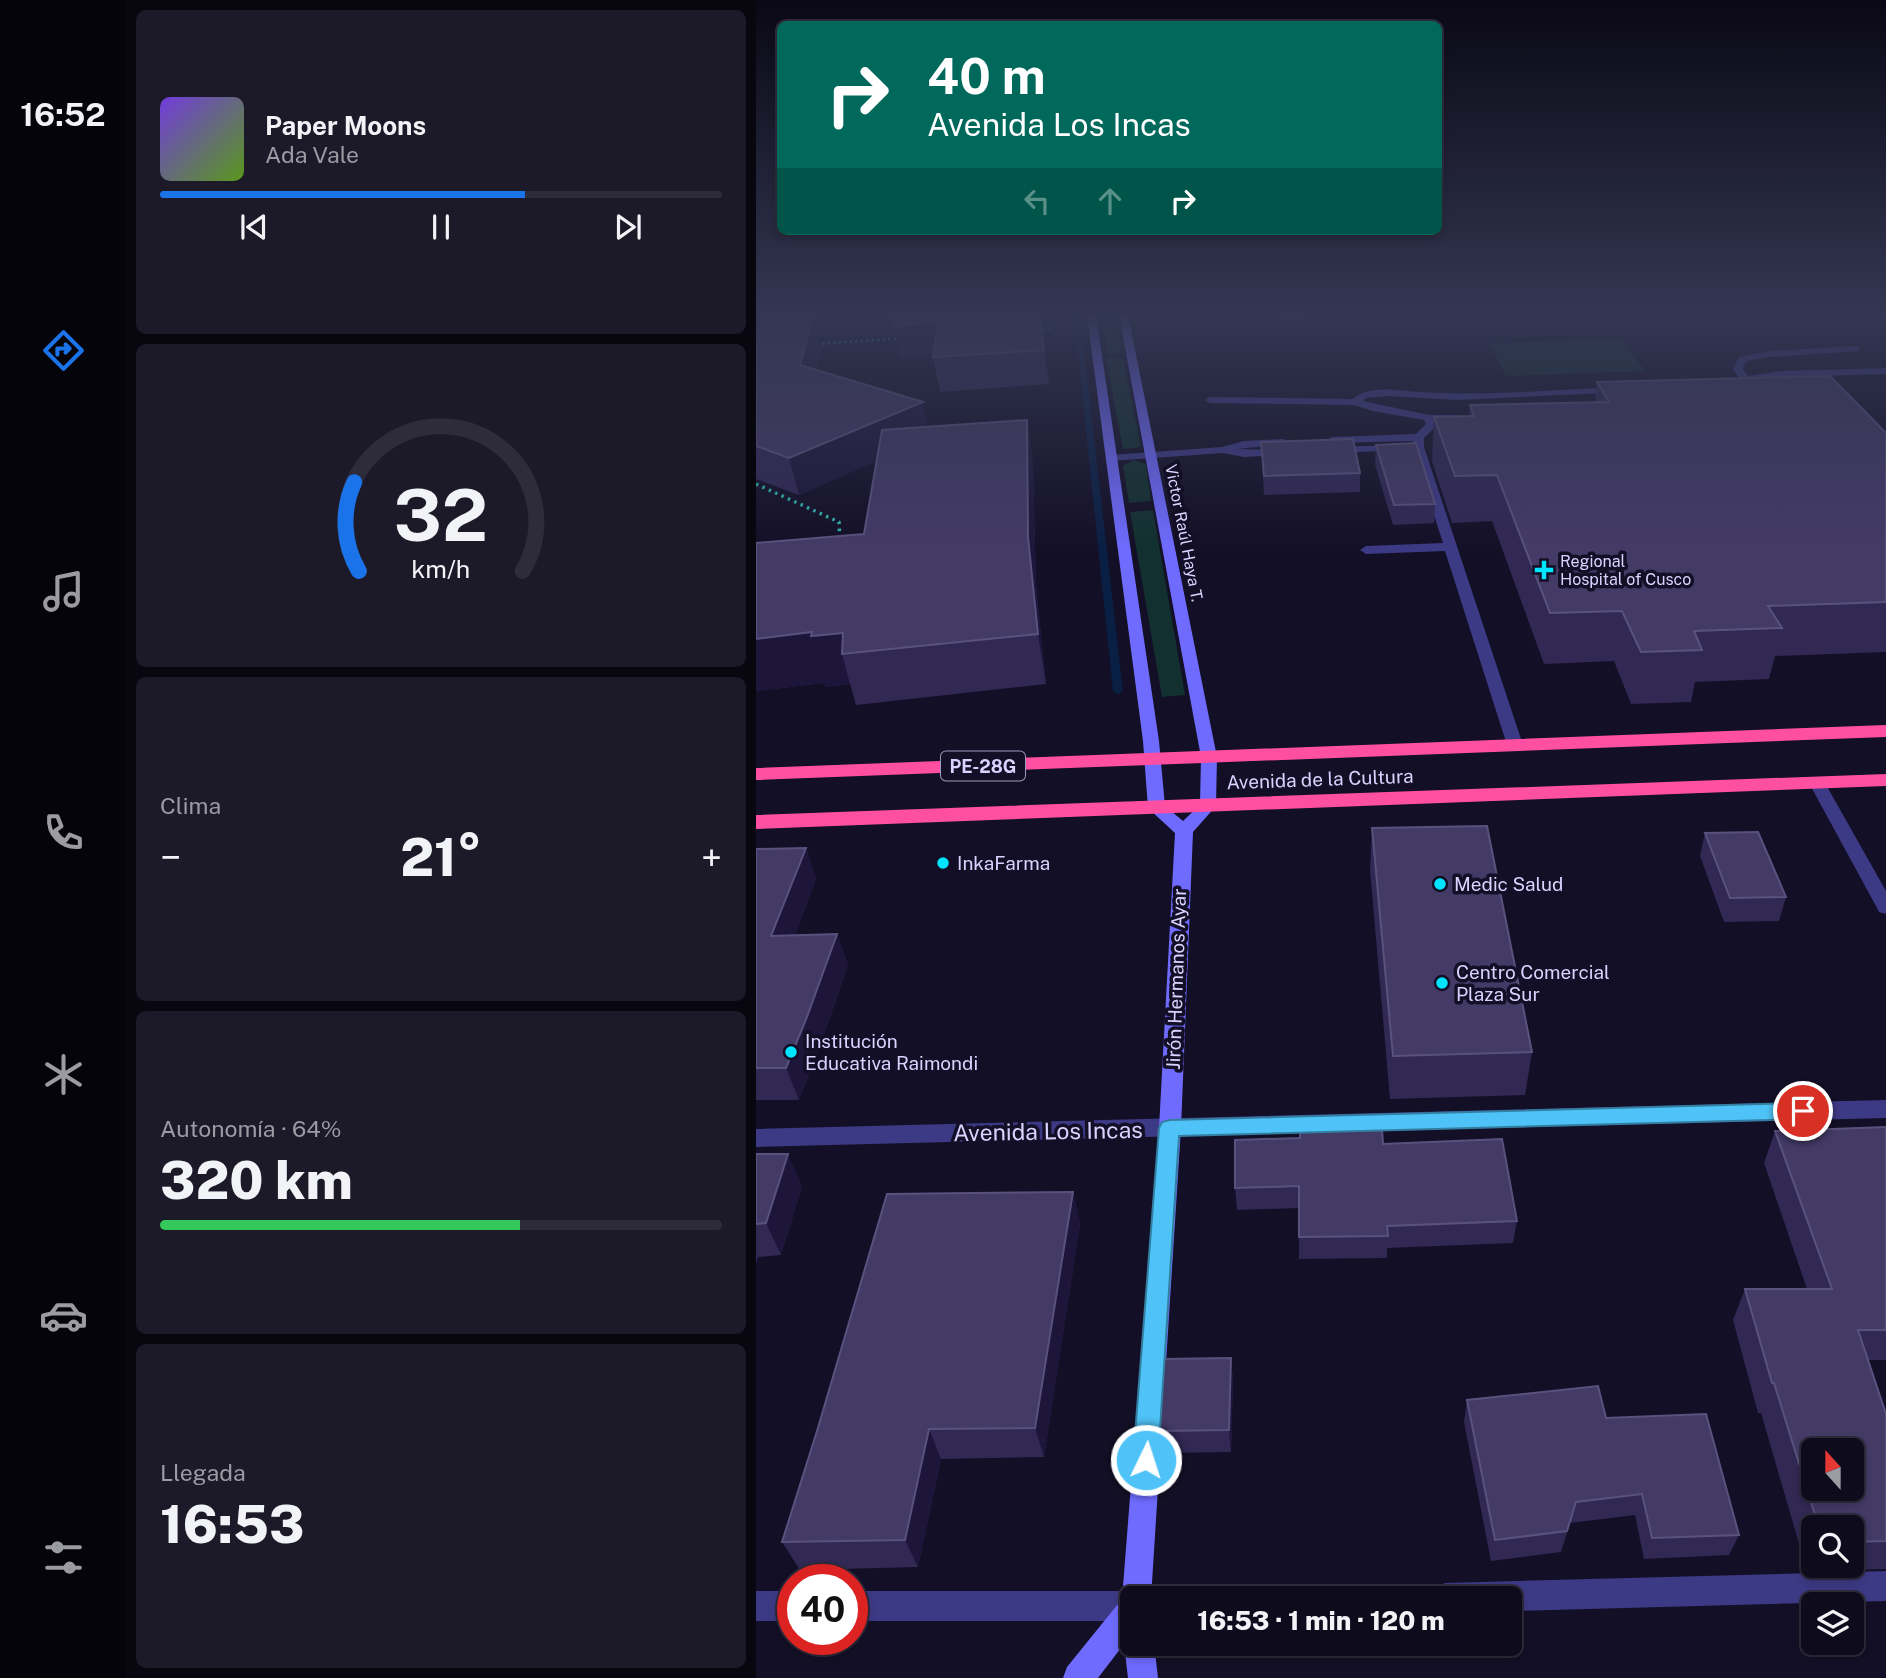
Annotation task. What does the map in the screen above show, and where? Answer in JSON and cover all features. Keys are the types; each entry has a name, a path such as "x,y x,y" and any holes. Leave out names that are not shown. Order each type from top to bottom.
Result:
{"highway":[{"name":"Avenida de la Cultura","path":"756,774 1886,731"},
{"name":"Avenida de la Cultura","path":"756,822 1886,780"}],"street":[{"path":"1102,393 1157,808 1184,831 1208,806"},
{"name":"Victor Raúl Haya T.","path":"1139,393 1209,757 1208,806"},
{"path":"1356,402 1363,395 1383,393"},
{"path":"1392,393 1457,397 1537,393"},
{"path":"1210,400 1356,402 1366,407 1428,418 1470,417"},
{"path":"1428,418 1432,425 1422,442 1448,547 1515,745"},
{"path":"1325,446 1422,442"},
{"path":"1111,458 1223,450 1244,444 1298,447"},
{"path":"1366,550 1448,547"},
{"path":"1817,783 1886,908"},
{"name":"Jirón Hermanos Ayar","path":"1137,1586 1170,1128 1184,831"},
{"name":"Avenida Los Incas","path":"756,1138 1886,1109"},
{"path":"1522,1596 1886,1586"},
{"path":"756,1606 777,1606"},
{"path":"868,1606 1120,1608"},
{"path":"1078,1678 1120,1624"},
{"path":"1140,1656 1143,1678"}],"path":[{"path":"756,484 839,523 841,527 838,549"}],"green space":[{"path":"1112,393 1130,393 1141,447 1123,449"},
{"path":"1133,460 1146,464 1151,501 1129,503 1123,466"},
{"path":"1153,510 1185,695 1162,697 1130,512"}],"building":[{"path":"756,393 894,393 923,402 789,458 756,446"},
{"path":"1604,393 1847,393 1886,433 1886,602 1768,606 1782,628 1694,631 1702,650 1641,652 1622,611 1550,613 1497,475 1455,476 1434,417 1474,416 1470,405 1609,402"},
{"path":"1027,420 1028,537 1038,634 842,654 843,633 811,636 812,632 756,639 756,543 864,534 882,430"},
{"path":"1353,439 1360,473 1264,476 1261,442"},
{"path":"1416,443 1435,504 1394,505 1376,445"},
{"name":"Centro Comercial Plaza Sur","path":"1487,826 1532,1052 1393,1056 1372,828"},
{"path":"1758,832 1786,897 1730,898 1705,833"},
{"path":"806,848 771,936 837,934 786,1068 756,1068 756,849"},
{"path":"1886,1127 1886,1330 1858,1330 1886,1414 1886,1541 1864,1542 1864,1515 1815,1515 1811,1502 1864,1502 1864,1438 1801,1438 1801,1470 1745,1289 1832,1289 1775,1131"},
{"path":"1382,1129 1383,1144 1502,1139 1517,1221 1387,1226 1388,1236 1299,1237 1299,1186 1235,1188 1235,1140 1300,1138 1300,1130"},
{"path":"756,1154 788,1154 766,1223 756,1224"},
{"path":"1073,1192 1035,1428 929,1429 905,1540 782,1542 887,1194"},
{"path":"1231,1358 1229,1430 1159,1431 1164,1359"},
{"path":"1598,1386 1606,1418 1706,1414 1739,1535 1652,1538 1642,1494 1576,1502 1567,1531 1495,1540 1467,1400"}],"waterway":[{"path":"1086,393 1118,691"}],"place":[{"name":"Regional Hospital of Cusco","path":"1544,570"},
{"name":"InkaFarma","path":"943,863"},
{"name":"Medic Salud","path":"1440,884"},
{"name":"Centro Comercial Plaza Sur","path":"1442,983"},
{"name":"Institución Educativa Raimondi","path":"791,1052"}],"route":[{"path":"1146,1460 1170,1128 1803,1111"}]}
